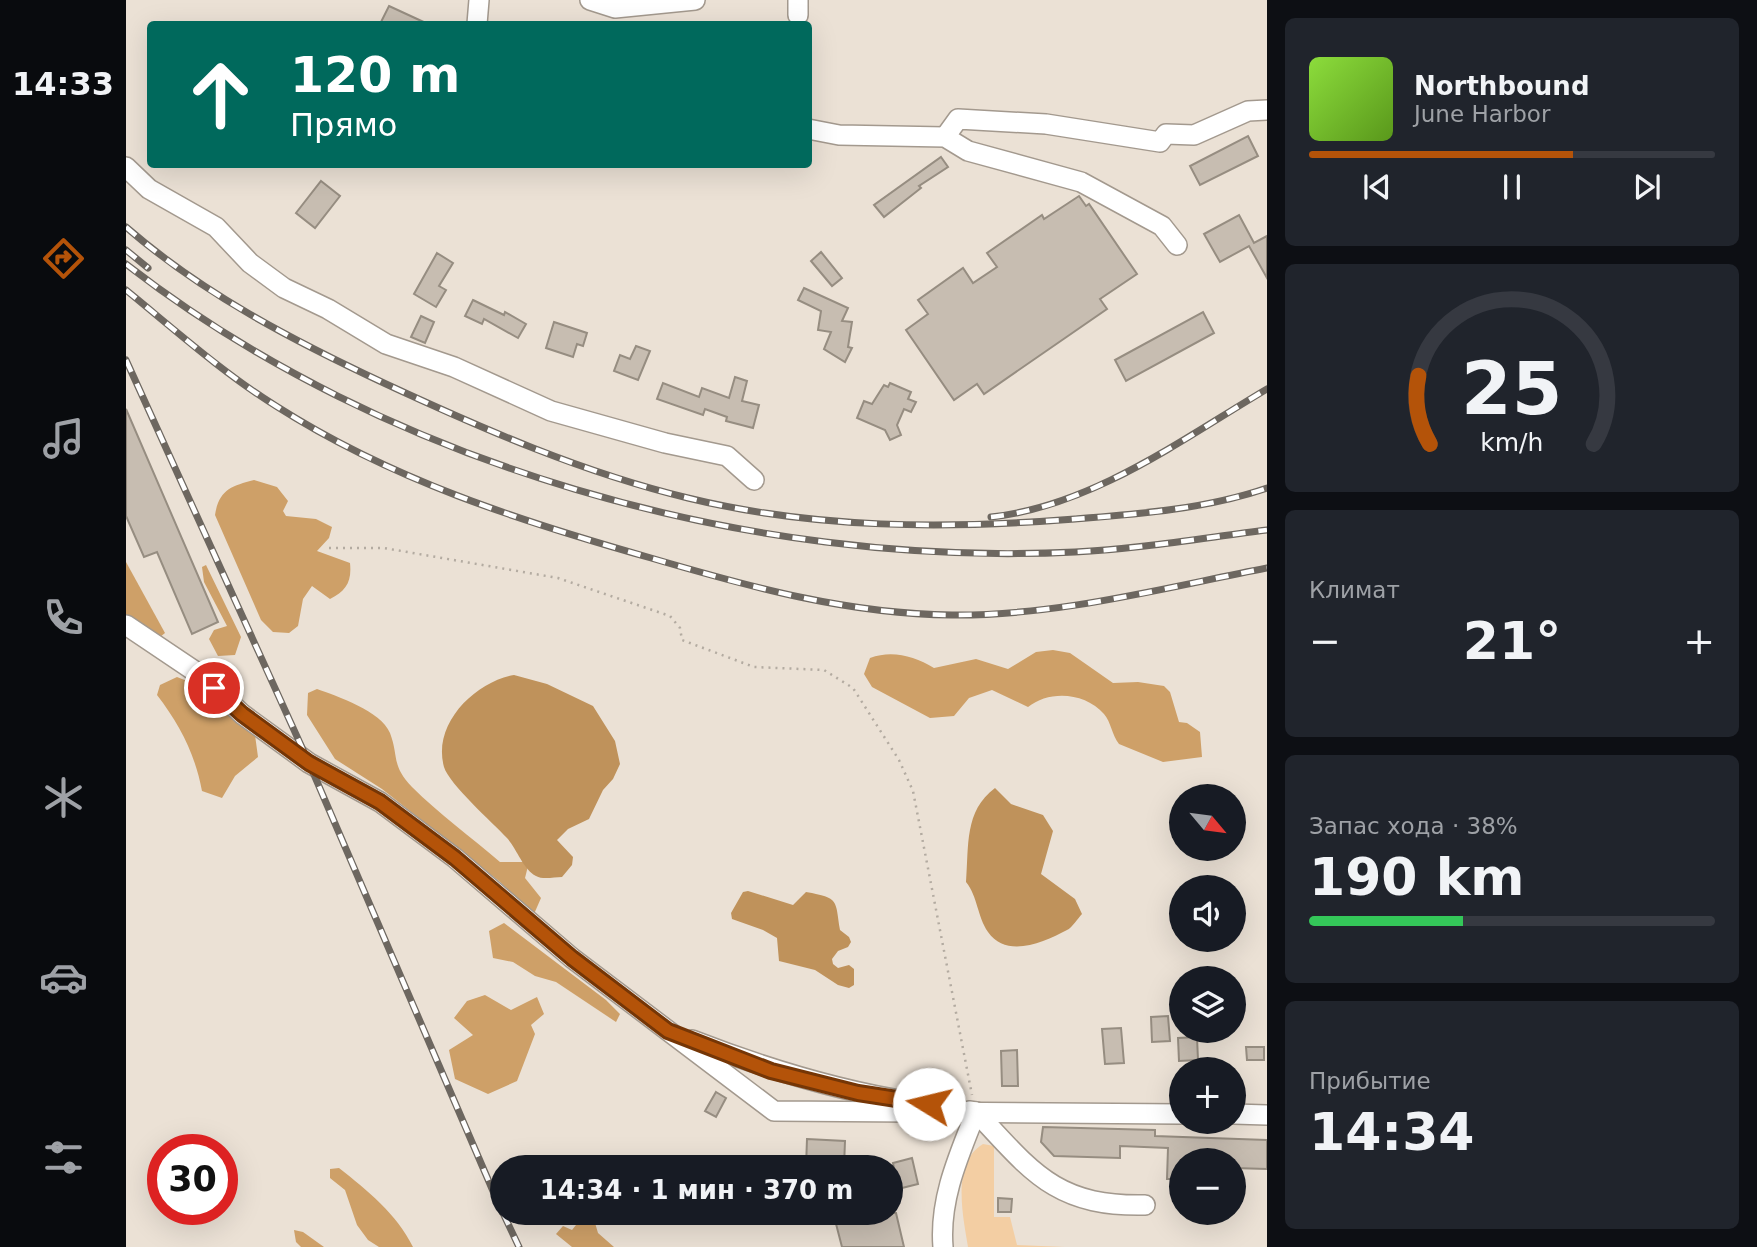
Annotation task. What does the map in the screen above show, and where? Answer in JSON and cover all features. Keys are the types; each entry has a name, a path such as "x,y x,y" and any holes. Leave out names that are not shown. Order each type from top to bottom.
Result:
{"street":[{"path":"477,21 479,0"},
{"path":"590,0 615,8 695,0"},
{"path":"945,137 958,119 1046,124 1160,142 1166,134 1194,135 1248,111 1267,110"},
{"path":"812,130 839,135 945,137 968,151 1012,160 1082,182 1162,226 1177,245"},
{"path":"126,167 149,189 216,227 250,263 284,288 328,309 386,344 454,367 551,411 665,443 727,456 754,480"},
{"path":"126,625 200,674 242,714 309,763 380,802 444,850 572,958 774,1111 1169,1114"},
{"path":"668,1031 771,1071 833,1087 976,1112 1022,1161 1063,1193 1111,1206 1145,1205"},
{"path":"943,1247 941,1228 946,1197 976,1112"},
{"path":"1246,1114 1267,1115"}],"path":[{"path":"329,548 384,548 558,578 670,616 680,628 682,640 754,667 824,670 853,688 899,760 913,791 976,1112"}],"shaded area":[{"path":"254,480 277,487 288,501 283,511 286,516 316,519 332,527 329,538 317,551 350,563 349,581 336,596 330,599 312,586 303,599 298,626 289,633 273,632 261,620 215,515 227,490"},
{"path":"126,562 165,633 155,641 126,618"},
{"path":"206,565 241,637 235,655 218,656 209,639 214,630 227,626 204,582 202,567"},
{"path":"1053,650 1070,653 1113,683 1138,682 1164,686 1170,692 1179,722 1187,723 1200,732 1202,757 1163,762 1119,744 1104,714 1087,701 1077,698 1056,696 1028,707 992,690 969,698 954,716 930,718 872,687 864,674 870,658 886,654 911,657 934,668 976,659 1008,669 1036,652"},
{"path":"514,675 547,684 593,706 615,741 620,764 613,779 603,790 589,819 568,829 557,840 573,857 572,865 562,877 542,878 531,873 507,838 462,793 444,767 444,735 460,708 485,686"},
{"path":"177,677 202,687 255,735 258,757 235,776 222,798 202,791 186,740 157,695 160,685"},
{"path":"317,689 358,705 378,718 390,733 398,767 405,779 433,807 500,862 529,862 525,878 541,898 534,914 499,881 382,789 335,759 307,715 308,693"},
{"path":"995,788 1011,804 1043,815 1053,831 1041,874 1075,899 1082,914 1067,930 1026,946 1005,945 988,932 966,882 968,843 973,818 985,797"},
{"path":"748,891 793,905 806,892 825,896 834,902 840,930 851,942 848,947 838,951 832,959 833,964 838,968 849,965 854,969 854,985 849,988 838,985 815,970 779,961 777,938 732,919 731,913 743,892"},
{"path":"504,923 606,1000 620,1014 616,1022 556,982 535,976 513,962 493,958 489,931"},
{"path":"485,995 511,1010 537,997 544,1014 531,1025 535,1034 517,1081 488,1094 455,1079 449,1050 473,1035 454,1018 467,1001"},
{"path":"983,1144 994,1146 994,1217 1010,1217 1017,1245 1065,1247 968,1247 962,1206 963,1177 966,1164"},
{"path":"339,1168 390,1213 413,1247 379,1247 368,1240 357,1225 345,1190 330,1178 330,1169"},
{"path":"576,1225 596,1225 598,1233 614,1247 572,1247 556,1234 563,1226 572,1230"},
{"path":"294,1230 303,1232 324,1247 301,1247 296,1242"}],"building":[{"path":"389,6 422,21 382,21"},
{"path":"1248,136 1258,156 1200,185 1190,166"},
{"path":"941,157 948,167 919,186 921,188 884,217 874,205"},
{"path":"321,181 340,196 315,228 296,213"},
{"path":"1079,196 1086,206 1089,204 1137,274 1100,299 1107,309 984,394 977,384 954,400 906,330 928,314 918,300 963,268 973,283 997,267 987,253 1042,215 1044,219"},
{"path":"1239,215 1254,243 1267,236 1267,278 1249,246 1220,262 1204,234"},
{"path":"821,252 842,278 832,286 811,261"},
{"path":"437,253 453,263 439,286 446,290 436,307 414,294"},
{"path":"804,288 848,308 842,321 852,322 848,347 852,348 845,362 824,349 831,332 818,330 821,311 798,300"},
{"path":"473,300 504,315 505,312 526,324 518,338 484,319 482,324 465,316"},
{"path":"1203,312 1214,333 1126,381 1115,360"},
{"path":"421,316 434,322 425,343 411,337"},
{"path":"554,322 587,333 583,346 577,344 573,357 546,348"},
{"path":"636,346 650,351 638,380 614,371 620,355 630,359"},
{"path":"735,377 747,381 742,401 759,405 753,428 726,421 727,417 705,409 703,415 657,399 663,383 699,397 702,388 729,398"},
{"path":"890,383 911,392 908,399 916,402 911,412 904,409 897,425 901,435 890,440 885,430 857,418 864,401 872,404 884,385 888,387"},
{"path":"126,409 218,622 192,634 157,552 144,557 126,516"},
{"path":"1168,1016 1169,1041 1152,1042 1151,1017"},
{"path":"1121,1028 1124,1063 1105,1064 1102,1029"},
{"path":"1178,1043 1197,1043 1198,1057 1179,1057"},
{"path":"1246,1047 1264,1047 1264,1060 1247,1060"},
{"path":"1017,1050 1018,1086 1002,1086 1001,1051"},
{"path":"716,1092 726,1098 716,1117 705,1111"},
{"path":"1043,1127 1155,1130 1155,1136 1267,1140 1267,1169 1246,1168 1246,1148 1169,1148 1167,1179 1168,1148 1120,1146 1120,1158 1054,1156 1041,1142"},
{"path":"807,1139 845,1141 844,1155 806,1155"},
{"path":"912,1158 918,1184 903,1188 903,1160"},
{"path":"998,1198 1012,1199 1011,1212 998,1212"},
{"path":"836,1225 899,1225 904,1247 842,1247"}],"railway":[{"path":"126,227 186,274 218,295 352,368 459,417 572,463 688,498 784,516 929,525 1123,515 1220,501 1267,488"},
{"path":"126,250 148,268"},
{"path":"126,264 228,335 338,396 454,448 575,489 700,521 826,542 951,552 1099,551 1267,530"},
{"path":"126,290 237,380 276,406 365,456 411,477 505,513 602,544 762,589 875,610 952,615 992,614 1071,606 1267,568"},
{"path":"126,360 309,763 490,1184"},
{"path":"991,517 1065,500 1100,485 1169,449 1267,389"},
{"path":"509,1225 519,1247"}],"route":[{"path":"214,688 242,714 309,763 380,802 455,858 509,907 668,1031 771,1071 858,1093 929,1104"}]}
